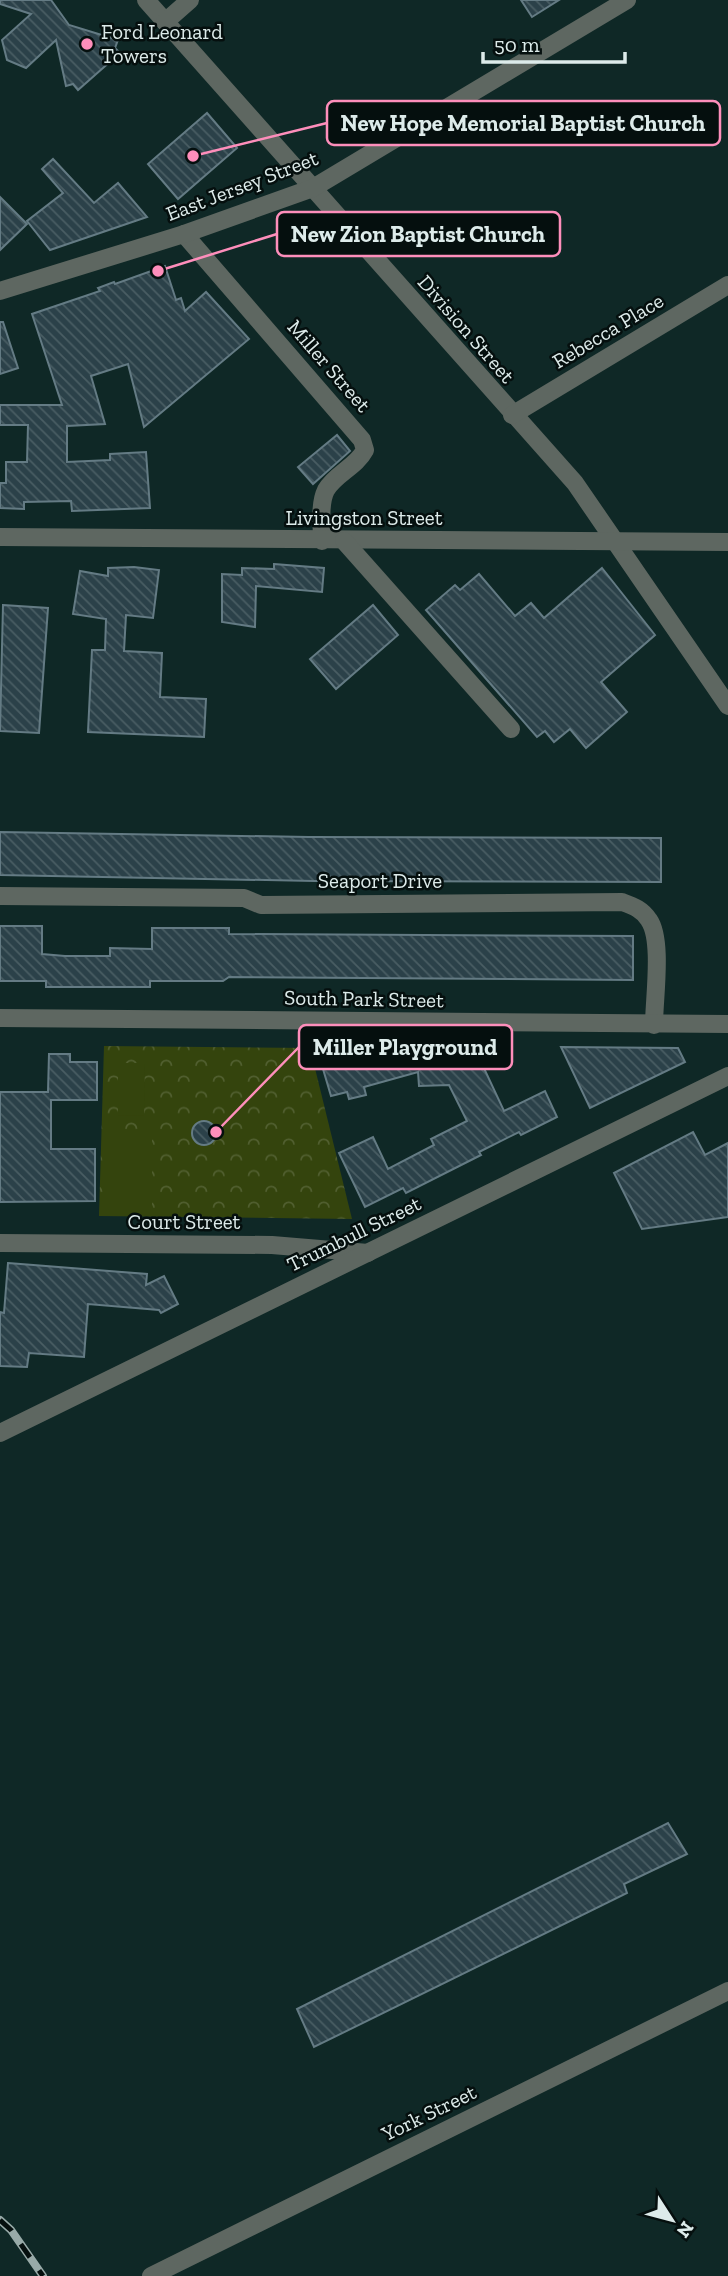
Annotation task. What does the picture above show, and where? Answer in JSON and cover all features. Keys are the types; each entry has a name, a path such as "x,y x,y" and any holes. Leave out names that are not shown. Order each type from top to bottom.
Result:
{"street":[{"name":"Division Street","path":"146,0 575,483 728,706"},
{"path":"165,22 190,0"},
{"name":"East Jersey Street","path":"0,291 184,234 313,188 626,0"},
{"name":"Miller Street","path":"184,234 362,440 365,450 360,458 327,488 323,498 322,541"},
{"name":"Rebecca Place","path":"512,415 728,285"},
{"name":"Livingston Street","path":"0,537 728,542"},
{"path":"344,541 511,729"},
{"name":"Seaport Drive","path":"0,896 244,898 261,905 622,902 637,907 650,920 656,937 654,1025"},
{"name":"South Park Street","path":"0,1018 728,1024"},
{"name":"Trumbull Street","path":"0,1433 728,1076"},
{"name":"Court Street","path":"0,1243 272,1245 368,1253"},
{"name":"York Street","path":"150,2276 728,1991"}],"green space":[{"path":"104,1046 310,1048 352,1219 99,1216"},
{"path":"118,1063 145,1063 144,1115 118,1116"},
{"path":"105,1131 152,1131 152,1213 105,1213"}],"building":[{"name":"Ford Leonard Towers","path":"0,0 51,0 69,25 118,40 115,48 120,53 78,90 73,84 66,86 56,40 26,68 7,60 2,40 31,14 0,4"},
{"path":"521,0 559,0 532,17"},
{"path":"207,113 237,148 178,199 148,164"},
{"path":"53,159 94,203 118,183 147,217 50,250 27,221 63,193 42,169"},
{"path":"0,197 27,224 0,250"},
{"path":"165,266 176,300 181,298 185,311 206,292 249,339 144,427 128,364 91,376 105,424 67,426 67,462 110,460 110,454 146,452 150,508 72,511 71,501 24,502 24,509 0,508 0,483 6,483 6,462 27,462 28,425 0,425 0,405 62,405 32,314 100,291 98,288 114,282 115,284"},
{"path":"0,322 3,322 18,368 0,374"},
{"path":"337,435 350,451 313,484 298,467"},
{"path":"274,564 324,568 322,592 256,586 255,627 222,622 222,574 242,575 242,568 274,569"},
{"path":"108,568 159,570 153,618 126,615 124,651 162,653 160,697 206,699 204,737 88,732 92,650 105,650 106,619 73,614 80,571 108,576"},
{"path":"602,568 655,635 601,682 627,712 586,748 570,729 554,742 545,731 537,737 426,610 455,585 460,590 479,574 515,616 531,603 544,618"},
{"path":"3,605 48,608 39,733 0,731"},
{"path":"373,605 398,635 336,689 310,659"},
{"path":"0,832 309,837 661,838 661,882 314,881 0,875"},
{"path":"0,926 42,926 42,954 65,956 110,956 110,948 152,949 152,928 229,928 229,934 633,936 633,980 229,977 223,981 150,981 150,987 46,987 46,981 0,981"},
{"path":"373,1047 375,1054 393,1049 475,1049 504,1111 545,1091 557,1117 479,1152 481,1155 406,1193 403,1188 365,1207 339,1153 373,1137 388,1169 434,1145 431,1139 467,1121 449,1085 419,1086 418,1072 364,1087 366,1095 349,1099 347,1092 331,1096 318,1052 332,1048 335,1056"},
{"path":"561,1047 678,1048 685,1062 590,1108"},
{"path":"49,1054 70,1054 70,1062 97,1062 97,1100 51,1100 51,1149 95,1149 95,1201 0,1202 0,1092 48,1092"},
{"path":"204,1121 215,1128 216,1133 209,1144 204,1145 193,1138 192,1133 199,1122"},
{"path":"693,1132 705,1155 728,1143 728,1217 642,1229 614,1173"},
{"path":"8,1263 147,1274 146,1285 164,1276 178,1304 161,1313 159,1310 88,1304 84,1357 29,1353 27,1367 0,1366 0,1312 4,1313"},
{"path":"668,1823 687,1854 624,1884 627,1893 314,2047 297,2009"}],"railway":[{"path":"0,2220 11,2230 43,2276"}],"place":[{"name":"Ford Leonard Towers","path":"87,44"},
{"name":"New Hope Memorial Baptist Church","path":"193,156"},
{"name":"New Zion Baptist Church","path":"158,271"},
{"name":"Miller Playground","path":"216,1132"}]}
